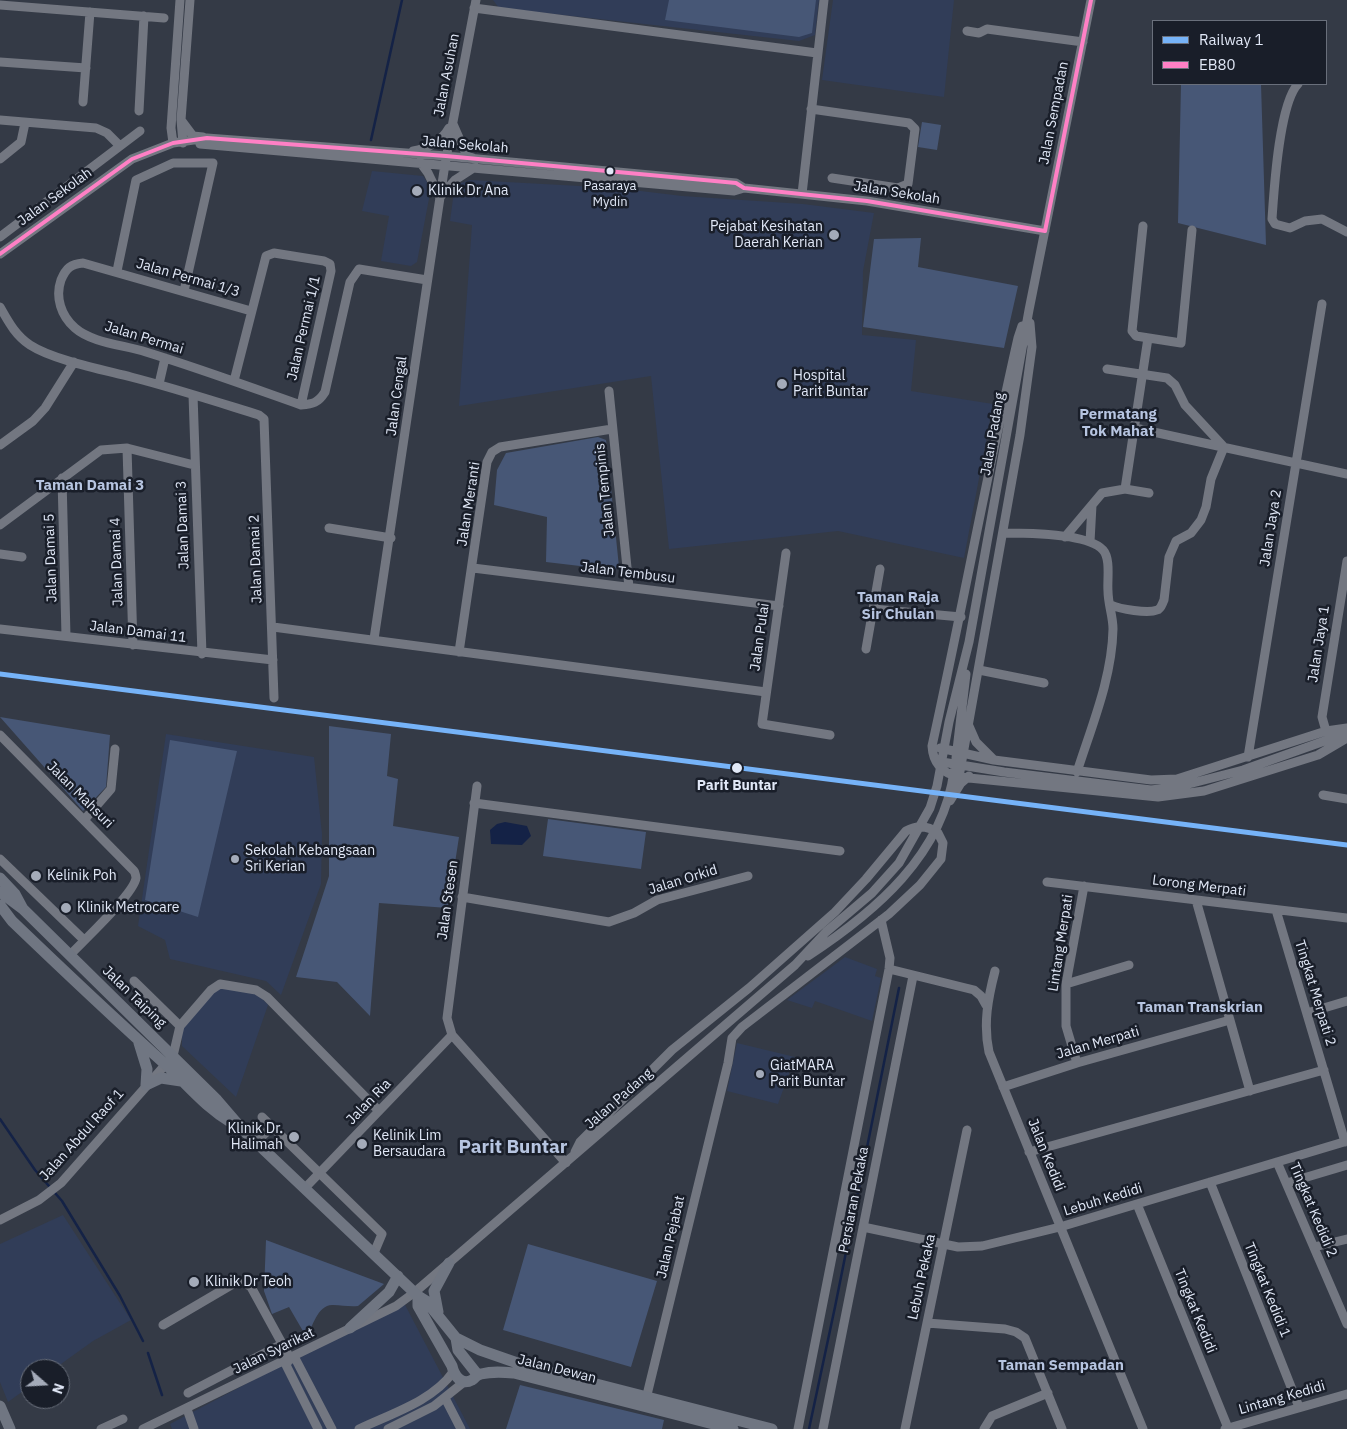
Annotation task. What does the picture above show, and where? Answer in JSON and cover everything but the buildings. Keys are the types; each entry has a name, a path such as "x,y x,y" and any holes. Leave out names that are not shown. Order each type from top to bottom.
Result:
{"main road":[{"path":"0,878 15,894 23,909"},
{"name":"Jalan Taiping","path":"0,892 23,909 70,955 170,1061 217,1100 242,1129 417,1294 426,1300 456,1338"},
{"name":"Jalan Taiping","path":"0,905 12,921 139,1042 170,1061 182,1081 210,1109 242,1129"},
{"path":"0,915 12,921"},
{"path":"139,1042 147,1069 146,1085 161,1078 182,1081"},
{"path":"439,1316 434,1290 449,1263"},
{"path":"350,1328 390,1292 398,1276"},
{"name":"Jalan Taiping","path":"417,1294 418,1306 452,1366 453,1372 458,1379 464,1382"},
{"path":"456,1338 458,1350 477,1374"},
{"name":"Jalan Dewan","path":"456,1338 467,1346 586,1387"},
{"name":"Jalan Dewan","path":"464,1382 471,1380 477,1374 514,1373 586,1387 645,1402 772,1429"},
{"name":"Jalan Dewan","path":"645,1402 733,1429"},
{"path":"0,1406 10,1429"},
{"path":"0,1424 2,1429"}],"street":[{"path":"173,143 171,128 180,0"},
{"path":"182,143 181,120 190,0"},
{"path":"802,194 824,0"},
{"name":"Jalan Sempadan","path":"1045,231 1092,0"},
{"path":"0,5 39,4 90,12 164,18"},
{"path":"475,4 817,53"},
{"name":"Jalan Asuhan","path":"446,160 475,4"},
{"path":"83,102 90,12"},
{"path":"139,111 144,16"},
{"path":"967,31 979,33 987,28 1083,42"},
{"path":"0,62 86,68"},
{"path":"1297,85 1291,94 1276,157 1272,219 1274,224 1290,228 1305,221 1322,219 1347,232"},
{"path":"811,109 909,123 915,129 908,184 898,188 832,178"},
{"path":"0,120 96,128 107,133 119,145"},
{"path":"181,120 193,136 207,138"},
{"path":"403,153 420,150 445,136 452,121"},
{"path":"420,162 428,173 440,198 455,180 475,163 467,156 452,121"},
{"path":"0,159 21,142 25,122"},
{"path":"0,237 119,145 140,131"},
{"name":"Jalan Sekolah","path":"182,143 207,138 403,153 446,160 734,191 744,188 867,201 1045,231"},
{"name":"Jalan Sekolah","path":"0,254 132,159 173,143 420,162 446,160"},
{"name":"Jalan Cengal","path":"374,639 391,538 427,280 446,160"},
{"path":"117,271 136,180 173,163 214,163 184,291"},
{"path":"1143,226 1132,332 1136,336 1181,343 1192,230"},
{"name":"Jalan Padang","path":"795,965 834,939 882,900 917,862 929,844 946,808 954,765 969,642 1045,231"},
{"name":"Jalan Permai 1/1","path":"251,311 266,256 274,253 324,261 330,264 331,271 301,405"},
{"name":"Jalan Permai","path":"117,271 83,263 74,264 66,270 60,282 58,296 61,309 76,329 88,336 165,358 301,405 319,402 325,392 329,382 350,282 359,269 427,280"},
{"name":"Jalan Permai 1/3","path":"117,271 251,311"},
{"name":"Jalan Jaya 2","path":"1248,758 1322,304"},
{"path":"0,306 20,338 32,346 74,362 159,384 193,395"},
{"path":"959,777 1004,533 1032,347 1029,310"},
{"path":"1029,310 1018,338 1001,413 961,617 932,746 938,766 950,775 959,777 1158,797 1204,791 1318,755 1347,738"},
{"path":"234,381 251,311"},
{"path":"1125,489 1148,338"},
{"path":"159,384 165,358"},
{"path":"0,445 34,421 74,362"},
{"path":"1107,369 1167,378 1175,385 1185,405 1224,447"},
{"name":"Jalan Tempinis","path":"608,391 629,587"},
{"name":"Jalan Damai 2","path":"193,395 259,415 264,419 274,698"},
{"name":"Jalan Damai 3","path":"193,395 202,654"},
{"path":"1135,428 1347,474"},
{"name":"Jalan Meranti","path":"459,652 473,568 487,462 492,452 500,447 612,429"},
{"path":"1111,605 1119,609 1141,611 1156,611 1161,607 1169,557 1176,541 1191,533 1201,520 1206,507 1211,479 1224,447"},
{"path":"0,525 101,450 127,448 194,465"},
{"name":"Jalan Damai 4","path":"127,448 133,645"},
{"name":"Jalan Damai 5","path":"62,478 66,636"},
{"path":"1065,537 1102,493 1125,489 1149,493"},
{"path":"1090,542 1092,505"},
{"path":"329,528 391,538"},
{"path":"1004,533 1065,537 1090,542 1103,550 1107,559 1112,644 1105,682 1078,772"},
{"name":"Jalan Pulai","path":"786,553 762,724 830,735"},
{"path":"0,554 22,557"},
{"name":"Jalan Jaya 1","path":"1326,731 1322,717 1347,562"},
{"name":"Jalan Tembusu","path":"473,568 779,606"},
{"path":"866,649 880,569"},
{"path":"873,609 961,617"},
{"path":"272,628 374,639 766,692"},
{"name":"Jalan Damai 11","path":"0,629 202,654 273,660"},
{"name":"Jalan Padang","path":"417,1294 449,1263 795,965 826,932 872,893 899,863 930,808 969,642"},
{"path":"979,670 1044,683"},
{"path":"969,726 976,742 994,760"},
{"path":"932,746 994,760 1078,772 1150,780 1177,779 1248,758 1326,731 1347,728"},
{"path":"942,762 1004,772 1152,790 1177,787 1242,770 1347,733"},
{"name":"Jalan Mahsuri","path":"0,735 85,819 134,871 136,878 133,886 84,940"},
{"path":"85,819 111,789 115,749"},
{"path":"992,781 994,760"},
{"path":"946,808 961,783 971,774 1004,772"},
{"name":"Jalan Stesen","path":"452,1035 447,1018 477,786"},
{"path":"1323,795 1347,799"},
{"path":"474,804 840,851"},
{"path":"452,1035 569,1160 580,1142 672,1050 749,988 835,912 866,879 906,831 914,826 933,829 942,837 943,851 941,859 920,885 880,920 890,958 889,970 798,1429"},
{"path":"817,848 829,844"},
{"path":"0,859 84,940 70,955"},
{"name":"Jalan Orkid","path":"462,897 609,922 628,915 657,900 748,876"},
{"name":"Lorong Merpati","path":"1047,882 1347,918"},
{"name":"Lintang Merpati","path":"1077,1063 1066,1026 1066,984 1084,886"},
{"path":"1196,900 1250,1091"},
{"name":"Tingkat Merpati 2","path":"1276,910 1346,1141"},
{"name":"Jalan Pejabat","path":"645,1402 725,1074 732,1038 742,1027 880,920"},
{"path":"1066,984 1129,965"},
{"path":"889,970 974,990 981,996 986,1005"},
{"name":"Jalan Kedidi","path":"995,971 986,1005 985,1035 989,1052 1143,1429"},
{"name":"Persiaran Pekaka","path":"823,1429 913,976"},
{"path":"134,981 180,1026"},
{"path":"170,1061 180,1026 211,990 220,984 256,990 266,997 379,1111"},
{"path":"1307,1013 1347,1001"},
{"name":"Jalan Merpati","path":"1003,1087 1077,1063 1230,1020"},
{"name":"Jalan Ria","path":"304,1188 452,1035"},
{"name":"Jalan Abdul Raof 1","path":"0,1220 39,1200 61,1183 146,1085 170,1061"},
{"path":"1030,1152 1324,1070"},
{"path":"262,1117 382,1234 374,1253"},
{"path":"256,1142 272,1127"},
{"name":"Lebuh Pekaka","path":"905,1429 967,1130"},
{"name":"Lebuh Kedidi","path":"863,1227 943,1244 970,1247 1060,1227 1346,1141"},
{"name":"Tingkat Kedidi 2","path":"1277,1162 1347,1324"},
{"path":"1287,1183 1347,1165"},
{"name":"Tingkat Kedidi 1","path":"1210,1182 1299,1408"},
{"name":"Tingkat Kedidi","path":"1137,1204 1227,1428"},
{"path":"1314,1247 1347,1239"},
{"path":"163,1325 238,1281 245,1282 251,1287 290,1358 296,1360 332,1429"},
{"name":"Jalan Syarikat","path":"142,1429 187,1409 417,1294"},
{"path":"927,1323 1005,1329 1016,1332 1025,1338 1031,1348 1062,1429"},
{"path":"188,1393 198,1390 282,1344"},
{"path":"290,1358 286,1365 318,1429"},
{"path":"359,1429 431,1394 445,1385 453,1372"},
{"name":"Jalan Dewan","path":"388,1429 444,1398 450,1391 464,1382"},
{"path":"984,1429 992,1416 1048,1393"},
{"name":"Lintang Kedidi","path":"1227,1428 1347,1394"},
{"path":"444,1398 461,1429"},
{"path":"187,1409 194,1429"},
{"path":"101,1429 123,1419"}],"shaded area":[{"path":"493,0 819,0 815,35 799,41 499,8"},
{"path":"669,0 816,0 812,33 799,37 665,20"},
{"path":"833,0 954,0 944,97 822,80"},
{"path":"1181,85 1261,85 1266,245 1178,223"},
{"path":"922,122 941,125 937,150 918,147"},
{"path":"372,171 423,176 431,188 417,262 411,266 381,261 389,216 362,211"},
{"name":"Hospital Parit Buntar","path":"470,180 616,188 682,196 803,204 874,213 863,271 862,335 916,340 911,391 993,404 964,558 838,531 669,549 651,376 459,406 472,225 450,221 454,191 461,183"},
{"path":"921,238 918,267 1018,286 1004,348 863,327 874,239"},
{"path":"598,437 606,440 619,567 614,570 546,562 547,517 494,505 497,470 506,453"},
{"path":"0,717 110,735 106,787 83,811"},
{"path":"329,726 391,734 387,776 398,779 393,826 459,837 448,908 379,903 370,1016 337,982 296,977 329,876"},
{"name":"Sekolah Kebangsaan Sri Kerian","path":"166,734 314,757 322,834 321,884 281,995 266,981 170,959 165,940 138,926"},
{"path":"170,740 237,751 198,917 145,900"},
{"path":"548,819 646,832 641,869 543,856"},
{"path":"505,822 527,826 531,836 522,845 491,844 490,830 497,824"},
{"path":"845,957 877,969 875,976 881,978 872,1021 815,1001 812,1008 787,1000"},
{"path":"222,986 258,994 268,1005 236,1097 182,1046 182,1028 211,991"},
{"name":"GiatMARA Parit Buntar","path":"737,1043 795,1057 778,1104 727,1091"},
{"path":"63,1215 131,1320 93,1341 68,1359 20,1359 20,1393 8,1402 0,1382 0,1244"},
{"path":"266,1240 384,1284 358,1306 333,1305 323,1308 316,1317 307,1338 289,1307 272,1314 264,1291"},
{"path":"528,1244 657,1281 631,1367 503,1330"},
{"path":"403,1301 470,1429 172,1429 170,1424"},
{"path":"520,1385 664,1420 662,1429 506,1429"}],"waterway":[{"path":"371,140 402,0"},
{"path":"809,1429 899,988"},
{"path":"0,1119 35,1170 62,1201 120,1296 143,1341"},
{"path":"148,1353 162,1395"}],"rail line":[{"name":"1","path":"0,674 1347,845"}],"transit line":[{"name":"EB80","path":"0,254 132,159 173,143 207,138 446,156 736,183 744,188 867,201 1045,231 1091,0"}],"place":[{"name":"Pasaraya Mydin","path":"610,171"},
{"name":"Klinik Dr Ana","path":"417,191"},
{"name":"Pejabat Kesihatan Daerah Kerian","path":"834,235"},
{"name":"Hospital Parit Buntar","path":"782,384"},
{"name":"Parit Buntar","path":"737,768"},
{"name":"Sekolah Kebangsaan Sri Kerian","path":"235,859"},
{"name":"Kelinik Poh","path":"36,876"},
{"name":"Klinik Metrocare","path":"66,908"},
{"name":"GiatMARA Parit Buntar","path":"760,1074"},
{"name":"Klinik Dr. Halimah","path":"294,1137"},
{"name":"Kelinik Lim Bersaudara","path":"362,1144"},
{"name":"Klinik Dr Teoh","path":"194,1282"}],"district":[{"name":"Permatang Tok Mahat","path":"1118,424"},
{"name":"Taman Damai 3","path":"90,486"},
{"name":"Taman Raja Sir Chulan","path":"898,606"},
{"name":"Taman Transkrian","path":"1200,1008"},
{"name":"Parit Buntar","path":"513,1148"},
{"name":"Taman Sempadan","path":"1061,1366"}]}
